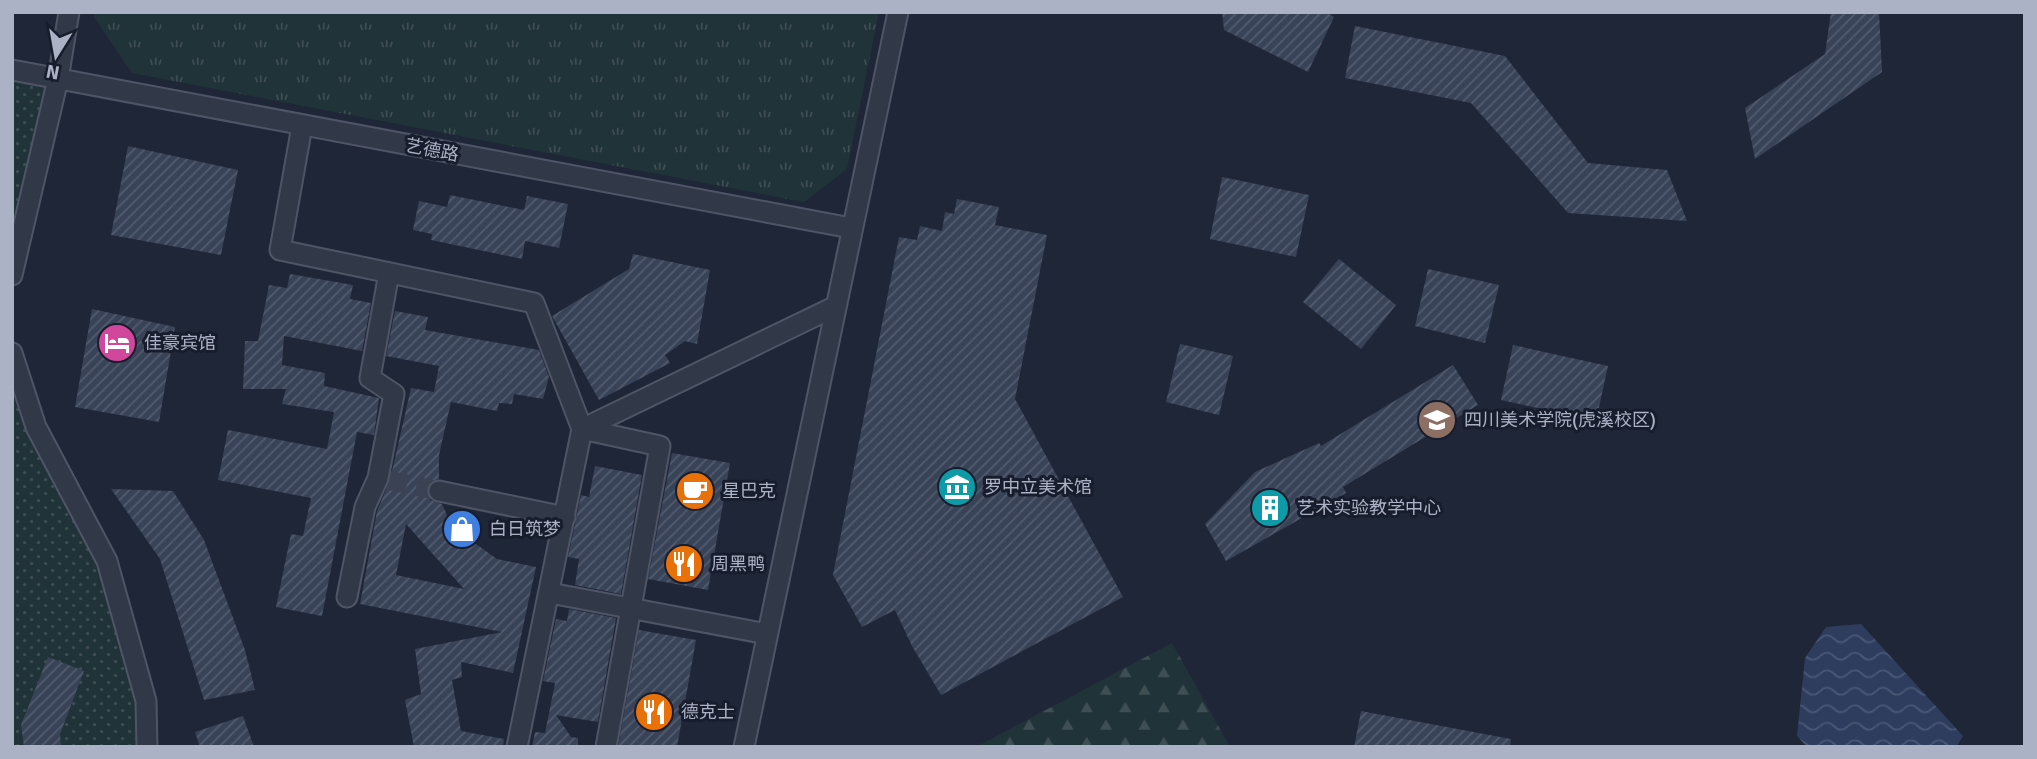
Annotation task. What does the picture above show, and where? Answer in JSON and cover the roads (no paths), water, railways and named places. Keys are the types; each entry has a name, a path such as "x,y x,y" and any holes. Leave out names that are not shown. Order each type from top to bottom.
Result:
{"street":[{"path":"12,275 58,79 69,12"},
{"path":"744,747 898,12"},
{"name":"艺德路","path":"12,70 851,228"},
{"path":"302,126 280,250 534,303 583,429 517,747"},
{"path":"347,597 365,508 383,479 394,394 370,379 389,273"},
{"path":"583,429 836,306"},
{"path":"12,353 36,427 107,561 146,701 147,747"},
{"path":"583,429 660,446 606,747"},
{"path":"439,491 565,517"},
{"path":"550,593 767,634"}],"water":[{"path":"1861,624 1963,736 1956,747 1807,747 1797,736 1805,658 1826,627"}],"tunnel":[{"path":"388,480 439,491"}],"place":[{"name":"佳豪宾馆","path":"117,343"},
{"name":"四川美术学院(虎溪校区)","path":"1437,420"},
{"name":"罗中立美术馆","path":"957,487"},
{"name":"星巴克","path":"695,491"},
{"name":"艺术实验教学中心","path":"1270,508"},
{"name":"白日筑梦","path":"462,529"},
{"name":"周黑鸭","path":"684,564"},
{"name":"德克士","path":"654,712"}]}
